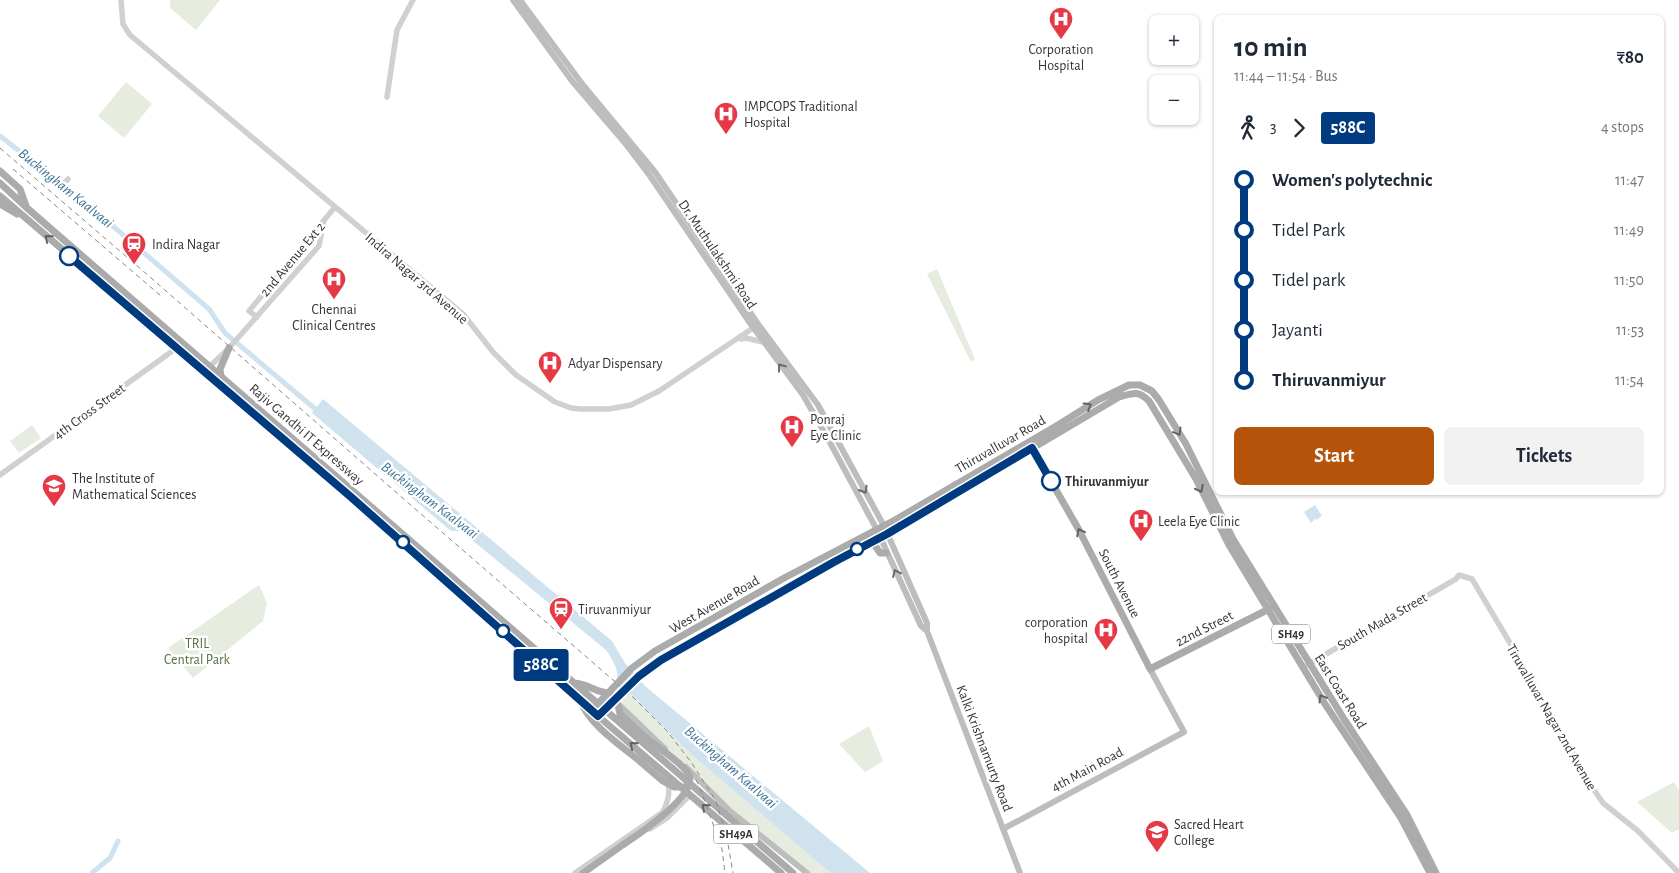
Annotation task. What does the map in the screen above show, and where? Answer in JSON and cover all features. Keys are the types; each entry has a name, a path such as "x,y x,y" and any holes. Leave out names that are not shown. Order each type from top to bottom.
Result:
{"main road":[{"name":"Dr. Muthulakshmi Road","path":"513,0 572,81 584,91"},
{"name":"Dr. Muthulakshmi Road","path":"520,0 584,91 650,176 756,326 818,405 884,526 884,536"},
{"path":"0,171 20,189 26,208"},
{"name":"Rajiv Gandhi IT Expressway","path":"0,183 581,701 588,710 598,716 690,795"},
{"name":"Rajiv Gandhi IT Expressway","path":"0,196 178,347 221,376 607,712 772,850"},
{"path":"0,204 25,219"},
{"name":"Dr. Muthulakshmi Road","path":"756,326 763,342 803,395 876,530 884,536"},
{"path":"221,376 220,368 229,348"},
{"name":"Thiruvalluvar Road","path":"862,537 1027,444 1115,391 1129,385 1140,385 1152,391"},
{"name":"East Coast Road","path":"1152,391 1186,444 1232,539 1257,585 1306,665 1325,704 1401,818 1430,873"},
{"name":"Thiruvalluvar Road","path":"1032,448 1119,397 1135,393 1142,394 1149,401 1196,479 1229,545 1257,585 1268,609"},
{"name":"SH49","path":"872,541 884,536 1032,448"},
{"name":"South Avenue","path":"1032,448 1079,530 1184,732"},
{"name":"Kalki Krishnamurty Road","path":"884,536 886,553 921,626 926,631 1020,873"},
{"name":"Kalki Krishnamurty Road","path":"884,536 927,623 926,631"},
{"name":"West Avenue Road","path":"588,710 610,693 632,668 656,651 786,577 862,537"},
{"path":"872,541 880,553 886,553"},
{"name":"West Avenue Road","path":"598,716 607,712 639,676 661,660 872,541"},
{"name":"East Coast Road","path":"1268,609 1407,815 1436,873"},
{"name":"22nd Street","path":"1150,669 1268,609"},
{"path":"574,683 584,684 601,693 610,693"},
{"path":"583,873 664,815 678,801 688,786 690,779 687,771 620,714 616,703"},
{"path":"616,703 772,850 807,873"},
{"path":"588,710 595,723 663,781 674,787 688,786"},
{"path":"607,712 620,714"},
{"name":"4th Main Road","path":"1003,829 1184,732"},
{"name":"SH49A","path":"690,795 790,872"},
{"name":"SH49A","path":"772,850 781,873"}],"street":[{"name":"Indira Nagar 3rd Avenue","path":"121,0 124,27 130,35 463,314 493,352 516,376 555,402 571,408 609,409 631,405 659,391 756,326"},
{"path":"388,97 397,30 413,0"},
{"path":"59,189 68,179"},
{"name":"2nd Avenue Ext 2","path":"257,317 249,311 335,207"},
{"path":"207,368 229,348 319,246 324,220"},
{"path":"736,340 746,338 763,342"},
{"name":"4th Cross Street","path":"0,475 178,347"},
{"name":"South Mada Street","path":"1306,665 1459,575"},
{"name":"Tiruvalluvar Nagar 2nd Avenue","path":"1459,575 1472,579 1603,803 1638,831 1679,873"},
{"path":"575,873 663,812 669,801 670,793 667,775"},
{"path":"670,793 682,804"},
{"path":"588,873 667,818 690,795"}],"green space":[{"path":"170,0 220,0 196,30 170,8"},
{"path":"126,82 152,104 124,138 98,116"},
{"path":"937,269 975,359 971,362 927,274"},
{"path":"32,425 41,438 19,453 10,441"},
{"name":"TRIL Central Park","path":"259,585 267,603 263,621 193,678 168,648"},
{"path":"629,692 692,755 832,873 811,873 721,800 661,746 621,705"},
{"path":"869,726 883,761 865,772 839,744"},
{"path":"1674,782 1679,790 1679,829 1672,833 1637,802"}],"water":[{"path":"323,399 612,641 625,663 645,686 870,873 831,873 692,755 617,680 616,668 606,650 461,531 451,531 312,413"},
{"path":"1315,505 1322,516 1316,520 1315,518 1311,523 1304,512"}],"waterway":[{"name":"Buckingham Kaalvaai","path":"0,136 92,208 209,309 225,333 320,413"},
{"path":"92,873 110,858 118,841"}],"railway":[{"path":"0,148 635,699 667,731 691,762 716,801 727,838 733,873"},
{"path":"13,169 161,296"},
{"path":"696,780 722,849 725,873"}],"bus line":[{"name":"588C","path":"69,256 178,347 351,497 598,716 639,676 661,660 887,534 1032,448 1051,481"}],"place":[{"name":"Corporation Hospital","path":"1061,40"},
{"name":"IMPCOPS Traditional Hospital","path":"726,135"},
{"name":"Indira Nagar","path":"134,265"},
{"name":"Chennai Clinical Centres","path":"334,300"},
{"name":"Adyar Dispensary","path":"550,384"},
{"name":"Ponraj Eye Clinic","path":"792,448"},
{"name":"Thiruvanmiyur","path":"1051,481"},
{"name":"The Institute of Mathematical Sciences","path":"54,507"},
{"name":"Leela Eye Clinic","path":"1141,542"},
{"name":"Tiruvanmiyur","path":"561,630"},
{"name":"corporation hospital","path":"1106,651"},
{"name":"Sacred Heart College","path":"1157,853"}]}
